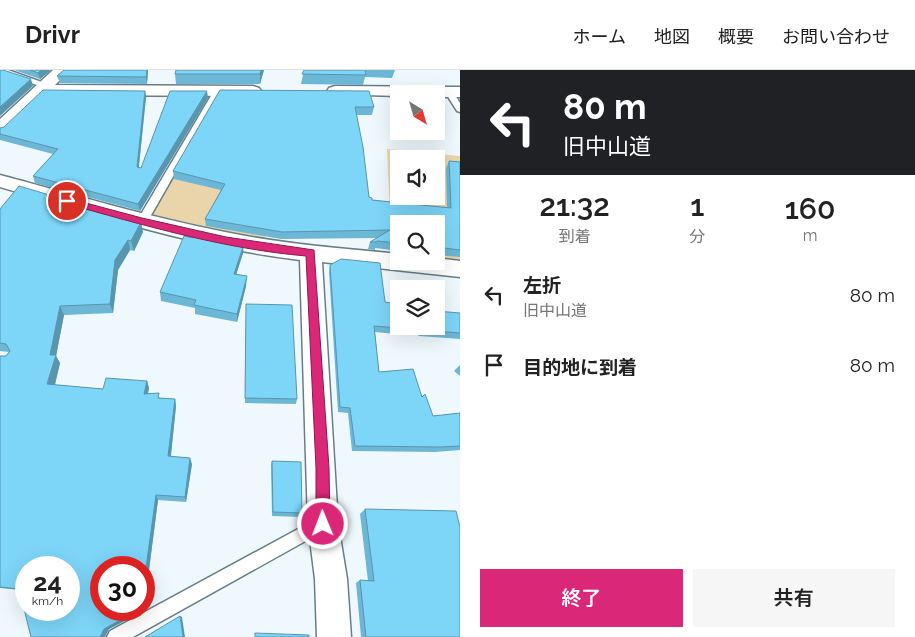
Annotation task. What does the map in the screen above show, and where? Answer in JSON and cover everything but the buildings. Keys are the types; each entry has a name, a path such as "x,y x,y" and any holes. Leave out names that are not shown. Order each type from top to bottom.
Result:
{"street":[{"path":"0,128 62,70"},
{"path":"43,88 266,91"},
{"path":"314,91 455,92"},
{"path":"0,181 142,221 226,240 285,250 460,269"},
{"path":"311,252 323,524 331,579 334,637"}],"lane":[{"path":"0,70 43,88"},
{"path":"142,221 218,91"},
{"path":"455,92 460,109"},
{"path":"116,637 323,524"}],"shaded area":[{"path":"387,149 397,150 390,150 390,205 445,205 445,155 460,156 460,263 445,261 445,215 390,215"},
{"path":"187,151 292,180 262,243 150,217"}],"route":[{"path":"67,201 101,211 226,240 285,250 311,252 323,524"}]}
